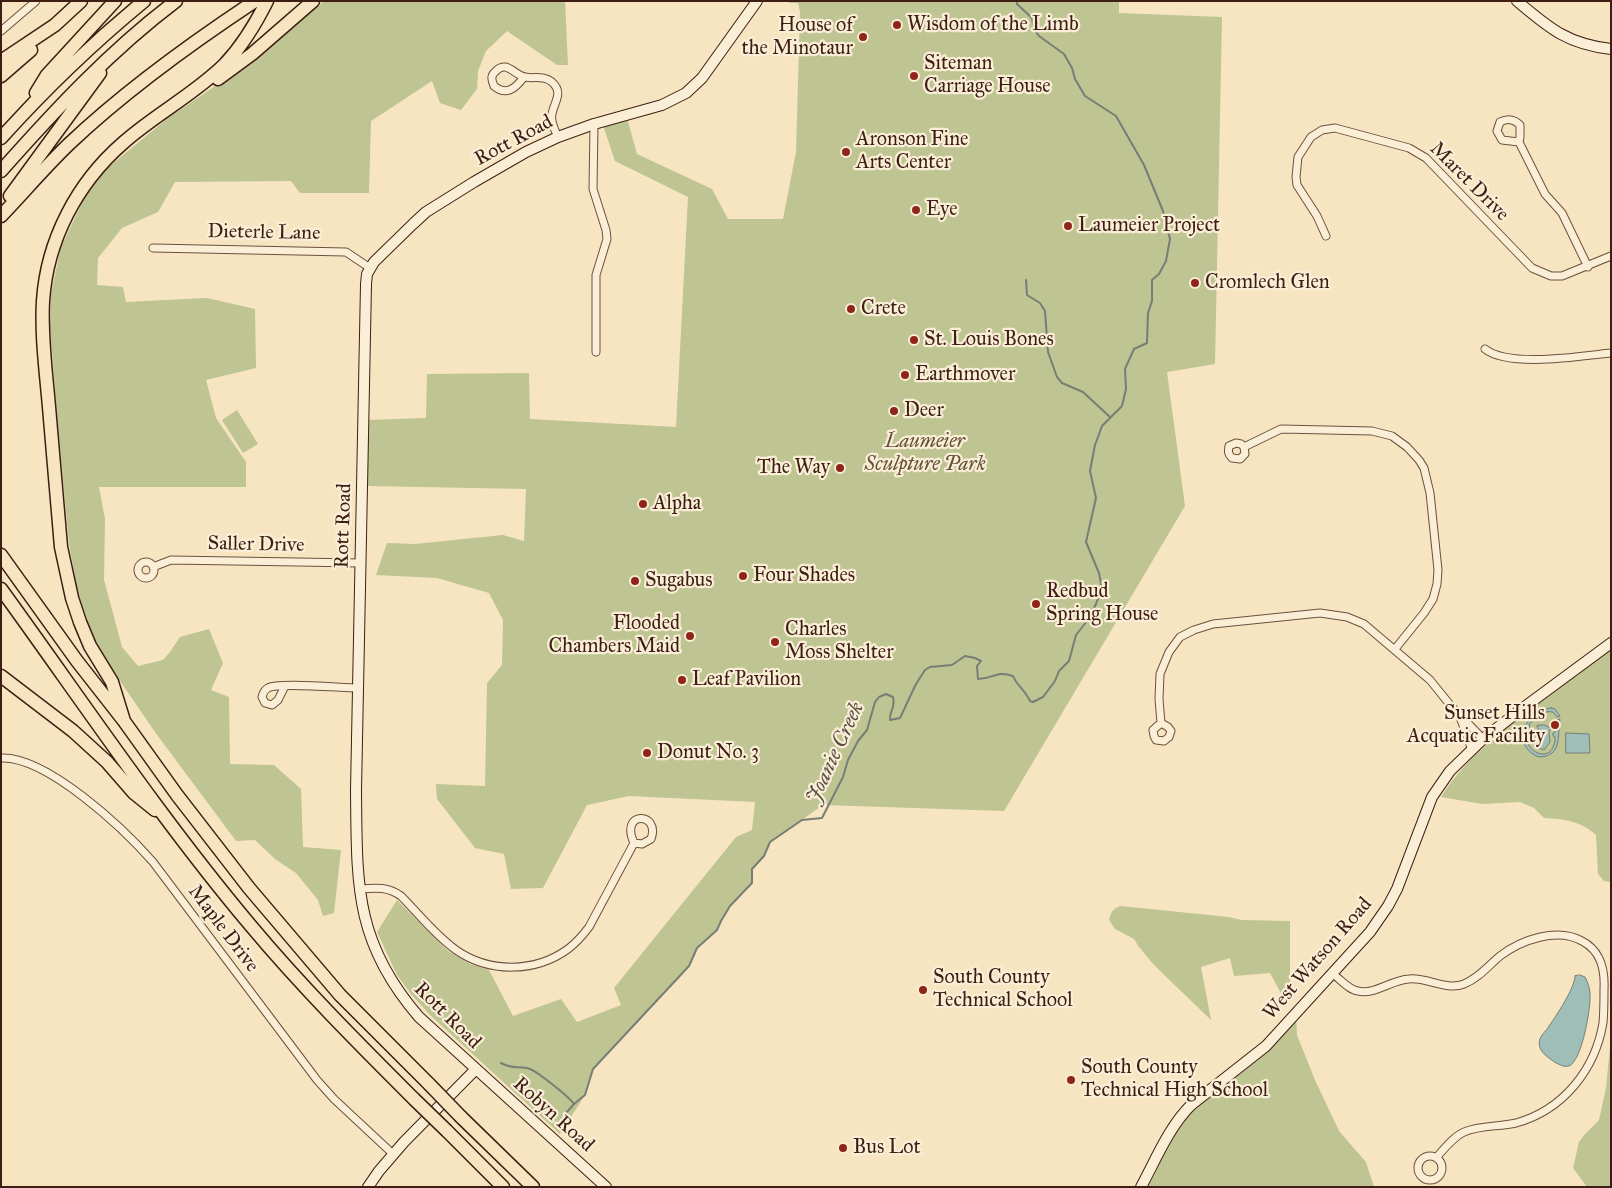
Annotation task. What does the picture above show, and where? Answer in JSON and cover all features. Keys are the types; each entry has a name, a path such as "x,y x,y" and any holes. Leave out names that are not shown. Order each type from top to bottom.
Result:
{"highway":[{"path":"1,61 54,25 81,1"},
{"path":"24,112 47,75 115,1"},
{"path":"1,138 24,112 102,37 144,1"},
{"path":"1,171 57,110 115,52 176,1"},
{"path":"124,721 112,682 90,646 80,622 72,598 61,547 43,328 43,301 48,267 62,224 76,197 88,180 110,155 136,132 225,64 240,45 267,1"},
{"path":"161,114 199,93 231,70 313,1"},
{"path":"1,216 48,164 115,102 180,53 251,4"},
{"path":"1,76 37,45 54,25"},
{"path":"1,208 115,52"},
{"path":"1,555 182,802 274,918 340,995 532,1187"},
{"path":"1,589 218,887 276,956 329,1014 503,1187"},
{"path":"1,676 79,736 107,762 134,793 167,819"},
{"path":"1,687 36,704"}],"street":[{"path":"1,31 36,1"},
{"name":"Rott Road","path":"368,1187 392,1154 476,1069 419,1017 396,989 372,942 358,889 356,809 360,563 366,284 370,268 382,253 426,212 511,161 558,137 594,124 662,105 686,93 702,78 757,1"},
{"path":"1517,1 1561,36 1587,46 1611,50"},
{"path":"524,78 516,87 504,92 494,86 492,75 496,70 505,67 510,68 524,78 543,78 551,81 558,90 558,100 552,114 552,123 558,137"},
{"path":"594,124 593,189 608,239 596,275 596,352"},
{"name":"Maret Drive","path":"1326,236 1317,216 1297,185 1296,169 1298,157 1311,137 1322,130 1335,128 1418,152 1532,268 1554,277 1562,276 1611,256"},
{"path":"1518,142 1545,194 1562,213 1588,267"},
{"name":"Dieterle Lane","path":"153,248 346,252 370,268"},
{"path":"1485,349 1491,354 1500,357 1516,359 1564,358 1611,353"},
{"path":"1244,447 1281,429 1372,431 1392,436 1407,447 1419,460 1424,468 1430,493 1438,570 1437,584 1432,599 1424,613 1395,649"},
{"name":"Saller Drive","path":"153,567 171,560 360,563"},
{"path":"1161,723 1159,682 1162,666 1174,644 1180,638 1194,630 1213,624 1320,613 1356,619 1364,624 1430,680 1459,714 1484,739"},
{"name":"West Watson Road","path":"1141,1187 1170,1132 1182,1115 1191,1105 1266,1046 1370,932 1388,906 1404,872 1432,797 1450,770 1484,739 1552,685 1611,643"},
{"path":"285,686 358,688"},
{"path":"1459,714 1472,750"},
{"name":"Maple Drive","path":"1,758 20,760 58,780 102,811 130,836 153,862 316,1080 392,1154"},
{"path":"358,889 384,888 393,891 445,941 456,950 479,962 500,966 526,966 549,960 580,938 589,927 634,844"},
{"path":"1333,974 1357,991 1371,991 1403,979 1411,978 1456,986 1473,980 1501,956 1515,947 1543,937 1557,935 1572,937 1584,942 1597,954 1604,972 1603,1022 1595,1051 1578,1084 1554,1106 1531,1117 1517,1123 1465,1132 1457,1136 1436,1158"},
{"name":"Robyn Road","path":"476,1069 606,1187"}],"green space":[{"path":"324,1 565,1 568,65 557,65 507,31 486,51 478,71 477,89 461,110 440,103 432,81 371,121 369,193 300,193 291,181 175,182 158,212 122,228 98,258 97,285 123,287 126,302 207,298 255,309 256,368 206,380 216,418 246,462 246,487 99,487 105,519 104,580 122,647 138,666 163,660 180,637 209,629 223,663 211,690 229,697 230,764 274,765 301,789 303,847 341,850 334,913 323,916 318,900 296,873 275,859 255,840 236,841 155,732 101,652 78,594 69,544 50,328 51,293 61,247 82,203 106,169 168,118 265,52"},
{"name":"Laumeier Sculpture Park","path":"789,1 1119,1 1119,13 1222,17 1215,364 1167,372 1185,506 1004,811 823,805 770,842 764,856 752,869 752,883 730,906 717,930 697,948 689,966 593,1069 585,1095 560,1134 430,1015 397,975 377,932 397,900 448,951 470,964 489,970 513,1016 561,999 577,1022 621,1005 614,988 736,837 752,830 755,802 629,796 587,805 543,888 511,889 504,854 475,848 437,799 436,784 485,786 487,683 502,665 503,620 489,593 437,578 376,575 387,543 415,544 503,535 524,541 526,489 367,486 367,420 426,418 427,374 529,373 530,419 676,427 688,197 615,161 603,125 627,118 637,154 712,189 728,219 783,219 796,152 800,12 798,3 789,3"},
{"path":"237,410 258,444 243,453 222,420"},
{"path":"1611,650 1611,882 1604,881 1598,874 1596,835 1578,824 1565,820 1544,818 1534,808 1520,802 1482,804 1441,797 1460,771 1495,737"},
{"path":"1121,906 1242,920 1290,921 1290,997 1282,995 1270,973 1234,976 1230,958 1201,967 1211,1020 1154,965 1134,939 1115,929 1109,920 1113,911"},
{"path":"1296,1014 1297,1035 1315,1080 1339,1131 1366,1162 1374,1187 1141,1187 1177,1122"},
{"path":"1611,1037 1611,1187 1587,1187 1573,1168 1579,1142 1599,1120 1606,1088"}],"water":[{"path":"1555,709 1560,716 1557,717 1553,712 1542,713 1531,722 1526,732 1527,740 1534,751 1545,754 1554,746 1555,737 1553,733 1555,732 1557,720 1560,719 1555,749 1547,756 1539,757 1530,752 1525,745 1524,729 1534,715 1542,710"},
{"path":"1544,725 1551,728 1549,732 1550,742 1544,750 1536,747 1532,739 1536,734 1538,735 1537,726"},
{"path":"1566,733 1589,734 1590,753 1566,753"},
{"path":"1575,976 1585,977 1590,990 1587,1021 1582,1045 1574,1062 1569,1066 1564,1066 1556,1063 1545,1054 1541,1050 1539,1042 1569,994"}],"waterway":[{"name":"Joanie Creek","path":"567,1112 585,1095 593,1069 689,966 697,948 717,930 730,906 752,883 752,869 764,856 770,842 802,820 822,818 843,777 848,760 858,741 867,730 875,702 879,697 886,694 893,697 894,704 890,720 900,718 916,684 925,670 930,667 952,665 965,656 981,661 977,666 978,679 998,674 1013,676 1030,701 1033,702 1043,697 1055,681 1059,671 1069,661 1076,635 1091,616 1102,589 1099,573 1086,542 1096,498 1090,471 1095,445 1102,426 1122,406 1126,389 1125,369 1134,349 1147,343 1148,313 1152,301 1152,280 1159,274 1166,261 1170,239 1163,211 1144,165 1116,116 1085,96 1064,54 1039,36 1034,29 1032,18 1017,4 1017,1"},
{"path":"1026,280 1027,295 1040,303 1045,311 1048,352 1057,377 1062,383 1083,392 1110,417"},
{"path":"501,1063 511,1067 527,1068 537,1073 574,1104"}],"place":[{"name":"Wisdom of the Limb","path":"897,25"},
{"name":"House of the Minotaur","path":"863,37"},
{"name":"Siteman Carriage House","path":"914,76"},
{"name":"Aronson Fine Arts Center","path":"846,152"},
{"name":"Eye","path":"916,210"},
{"name":"Laumeier Project","path":"1068,226"},
{"name":"Cromlech Glen","path":"1195,283"},
{"name":"Crete","path":"851,309"},
{"name":"St. Louis Bones","path":"914,340"},
{"name":"Earthmover","path":"905,375"},
{"name":"Deer","path":"894,411"},
{"name":"The Way","path":"840,468"},
{"name":"Alpha","path":"643,504"},
{"name":"Four Shades","path":"743,576"},
{"name":"Sugabus","path":"635,581"},
{"name":"Redbud Spring House","path":"1036,604"},
{"name":"Flooded Chambers Maid","path":"690,636"},
{"name":"Charles Moss Shelter","path":"775,642"},
{"name":"Leaf Pavilion","path":"682,680"},
{"name":"Sunset Hills Acquatic Facility","path":"1555,725"},
{"name":"Donut No. 3","path":"647,753"},
{"name":"South County Technical School","path":"923,990"},
{"name":"South County Technical High School","path":"1071,1080"},
{"name":"Bus Lot","path":"843,1148"}]}
